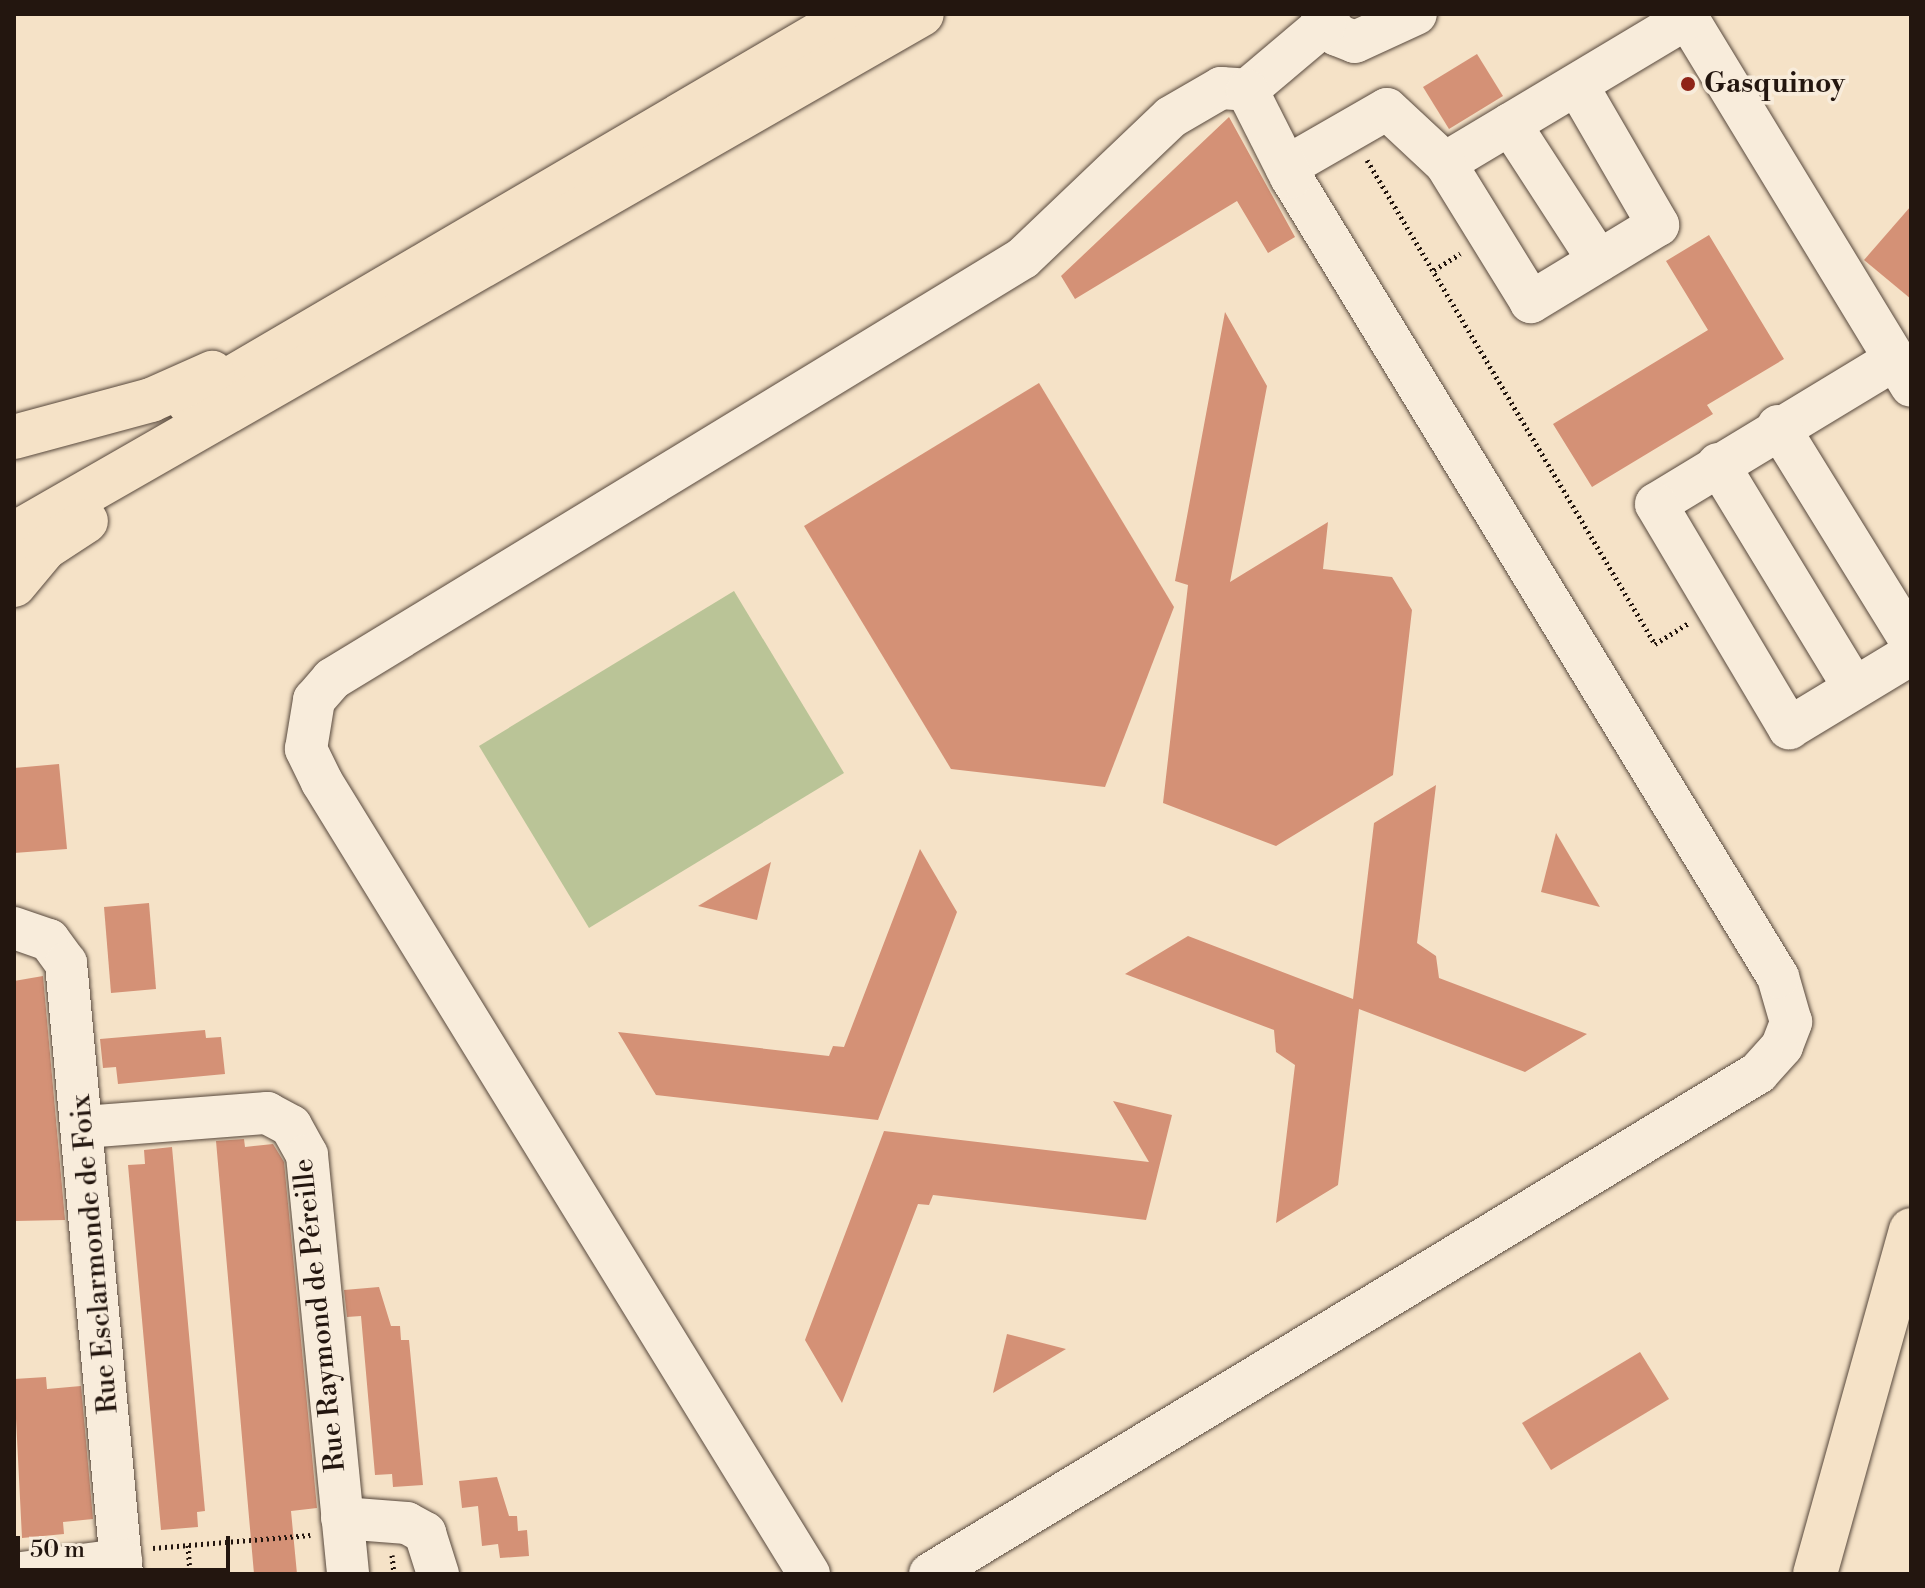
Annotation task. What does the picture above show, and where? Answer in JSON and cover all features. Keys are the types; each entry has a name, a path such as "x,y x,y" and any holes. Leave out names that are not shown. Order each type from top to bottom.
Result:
{"main road":[{"path":"14,507 853,14"},
{"path":"14,534 390,325 922,14"},
{"path":"14,585 45,548 390,325"},
{"path":"14,437 151,400 317,327"},
{"path":"1819,1561 1911,1230"}],"street":[{"path":"809,1574 322,782 306,749 314,700 332,679 1023,258 1171,117 1221,88 1247,90 1324,19 1355,42 1416,14"},
{"path":"1445,163 1686,16 1902,373 1778,426 1656,504 1789,728 1911,654"},
{"path":"1286,167 1376,111 1396,111 1445,163 1531,302 1658,225 1577,85"},
{"path":"930,1574 1758,1073 1782,1046 1791,1022 1778,977 1286,167 1247,90"},
{"path":"1510,124 1599,261"},
{"path":"1778,426 1911,641"},
{"path":"1718,464 1854,688"},
{"name":"Rue Esclarmonde de Foix","path":"32,934 66,963 84,1127 122,1567"},
{"name":"Rue Raymond de Péreille","path":"84,1127 267,1113 291,1126 307,1155 348,1574"},
{"path":"342,1525 407,1523 425,1533 438,1574"},
{"path":"14,1574 122,1567"}],"path":[{"path":"1348,128 1655,644 1716,604"},
{"path":"122,1567 143,1549 342,1525"},
{"path":"188,1545 190,1574"}],"green space":[{"path":"734,591 844,773 589,928 479,746"}],"building":[{"path":"1477,54 1503,96 1449,129 1423,87"},
{"path":"1229,117 1295,237 1268,253 1237,201 1075,299 1061,276"},
{"path":"1911,206 1911,299 1864,260"},
{"path":"1709,235 1784,359 1707,405 1713,414 1592,487 1553,424 1708,330 1666,261"},
{"path":"1225,312 1267,386 1230,582 1328,522 1323,569 1392,577 1412,610 1393,775 1276,846 1163,803 1188,585 1175,581"},
{"path":"1039,383 1174,607 1105,787 951,769 804,526"},
{"path":"59,764 67,849 14,853 14,768"},
{"path":"1436,785 1417,943 1436,956 1439,978 1587,1034 1525,1072 1359,1009 1338,1185 1276,1223 1295,1065 1276,1052 1274,1030 1125,974 1188,936 1353,999 1374,823"},
{"path":"1556,833 1600,907 1541,892"},
{"path":"920,849 957,912 878,1120 656,1095 618,1032 829,1056 833,1046 844,1047"},
{"path":"771,862 757,920 698,906"},
{"path":"149,903 156,989 111,993 104,907"},
{"path":"43,976 65,1220 14,1221 14,981"},
{"path":"205,1030 206,1038 221,1037 225,1074 118,1084 116,1067 103,1068 100,1039"},
{"path":"1113,1101 1172,1115 1146,1220 933,1195 929,1205 918,1204 842,1403 805,1340 884,1131 1149,1162"},
{"path":"244,1139 245,1147 273,1144 284,1162 317,1508 291,1511 297,1574 254,1574 216,1141"},
{"path":"172,1147 205,1511 197,1512 198,1527 161,1530 128,1165 145,1164 144,1150"},
{"path":"379,1287 391,1326 400,1326 401,1340 409,1340 423,1485 393,1487 392,1474 375,1475 361,1316 347,1317 344,1290"},
{"path":"1007,1334 1066,1349 993,1393"},
{"path":"1640,1352 1669,1399 1551,1470 1522,1423"},
{"path":"46,1377 47,1389 81,1386 93,1519 63,1522 64,1534 22,1538 14,1379"},
{"path":"497,1477 509,1516 517,1516 518,1531 527,1530 529,1556 500,1558 498,1544 482,1546 478,1506 462,1508 459,1481"}],"place":[{"name":"Gasquinoy","path":"1688,84"}]}
